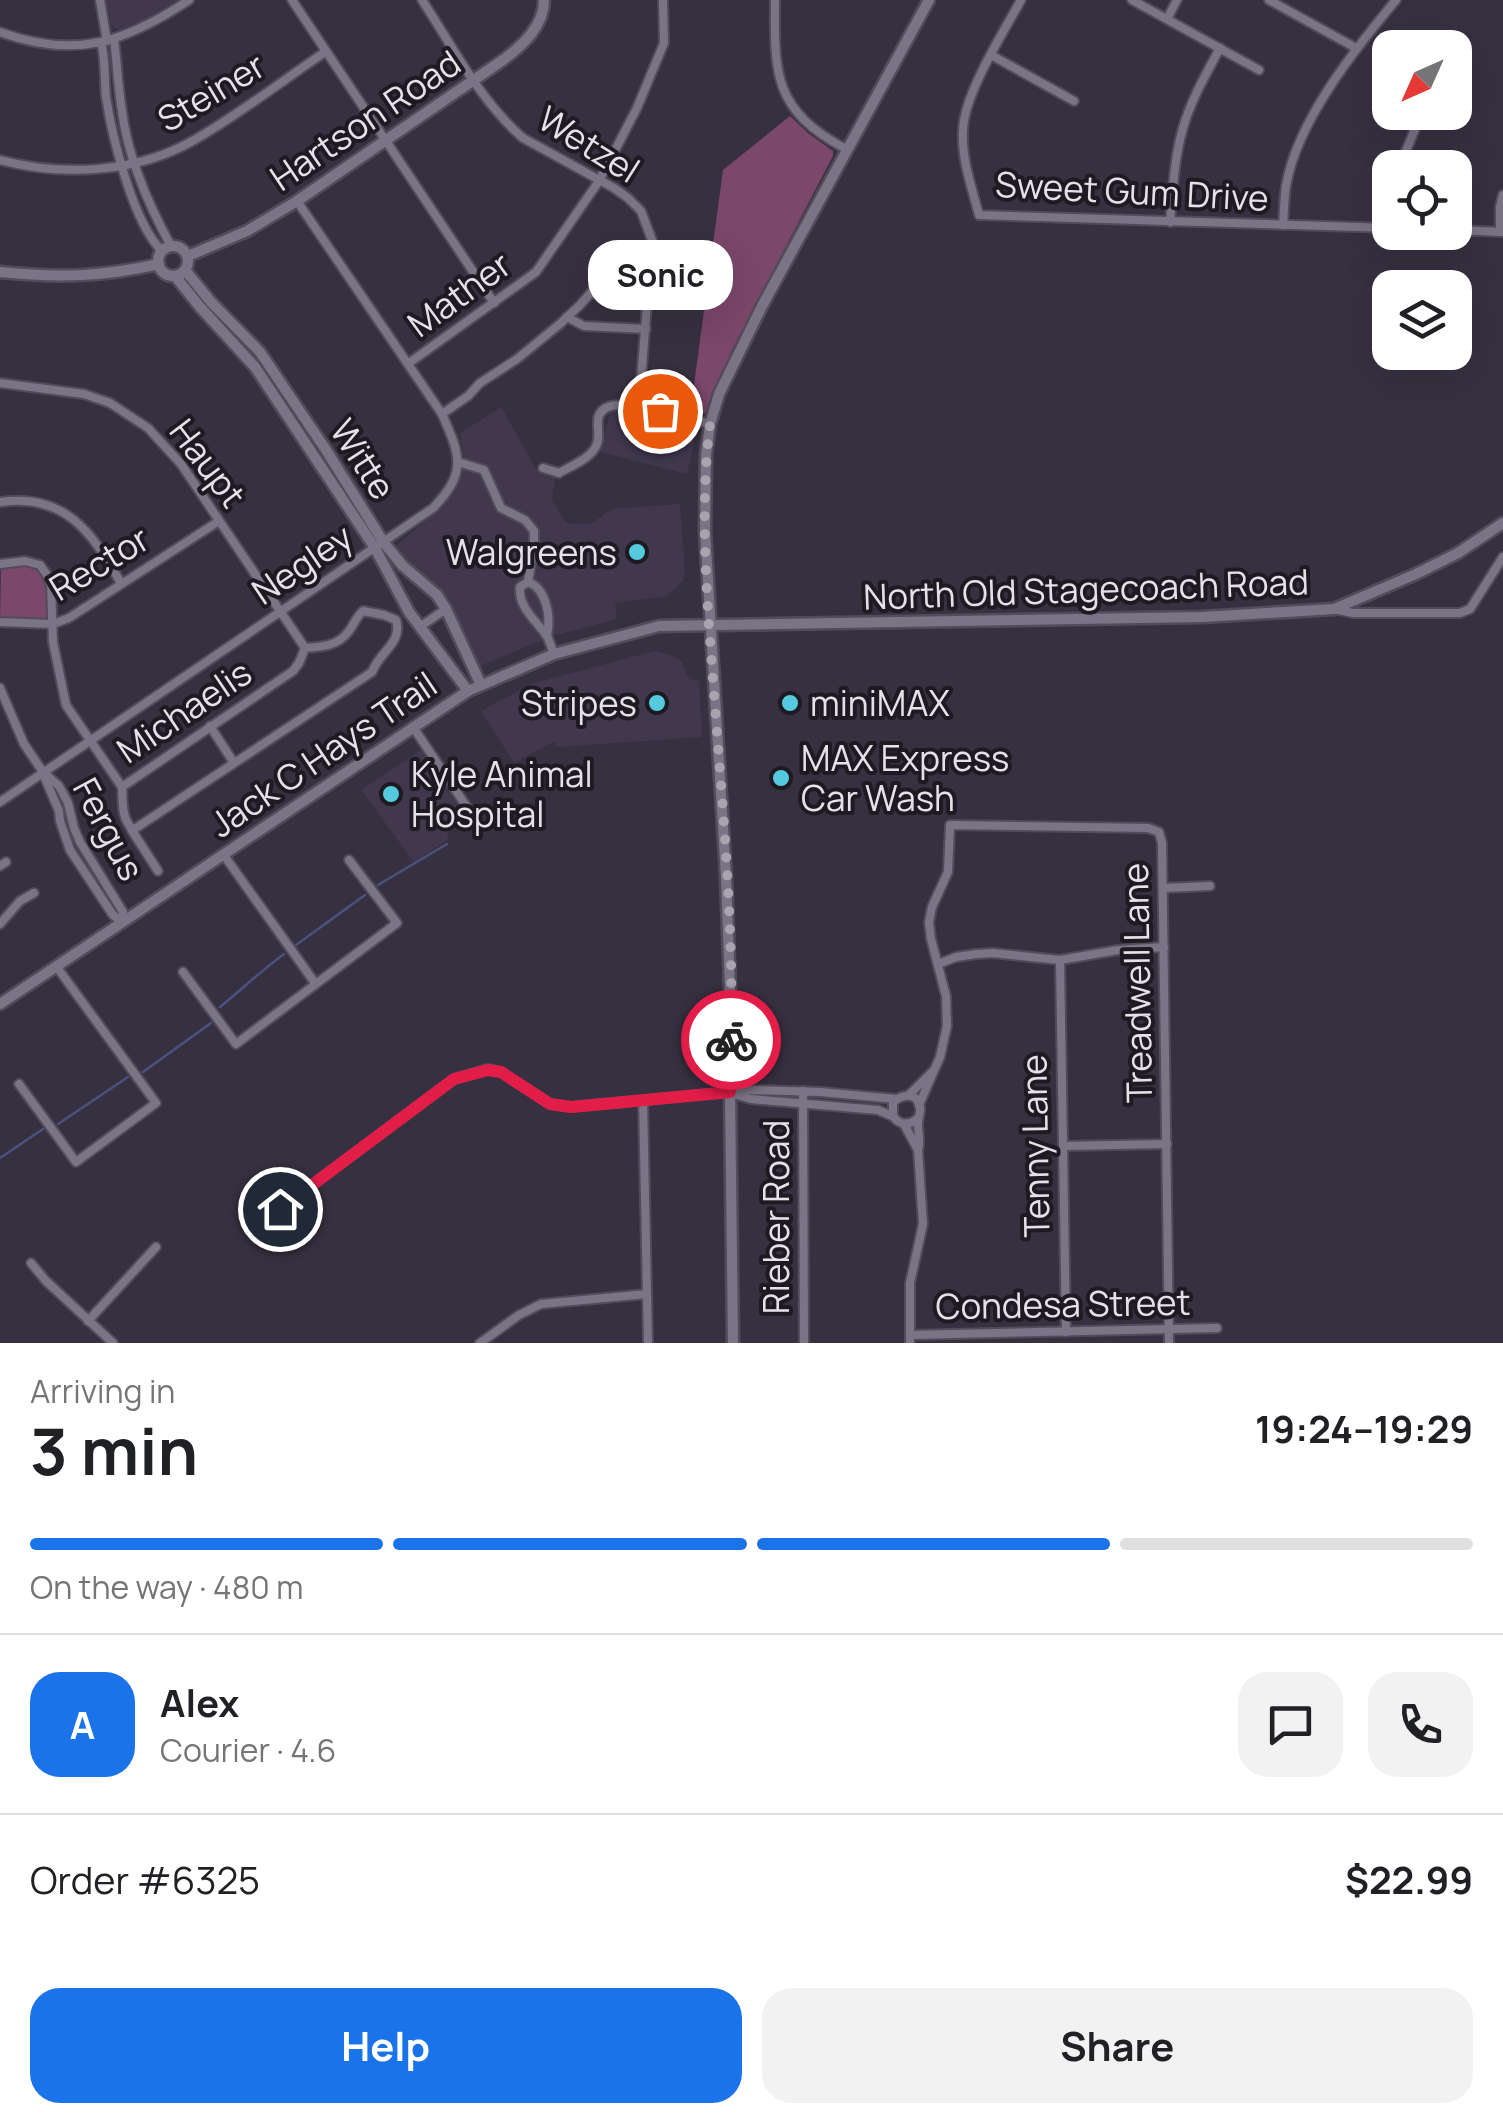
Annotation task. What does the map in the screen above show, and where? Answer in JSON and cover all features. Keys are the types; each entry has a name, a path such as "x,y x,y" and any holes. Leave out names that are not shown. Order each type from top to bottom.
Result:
{"main road":[{"name":"Hartson Road","path":"188,256 247,231 297,201 474,80 524,44 544,13 544,0"},
{"path":"733,1343 732,1016 704,531 710,424 719,394 762,306 929,0"},
{"path":"166,248 183,249 188,256 180,273 167,274 159,264 166,248"},
{"path":"0,274 91,276 159,264"},
{"name":"Witte","path":"180,273 200,307 233,333 255,367 283,398 380,545 409,612 468,691"},
{"name":"North Old Stagecoach Road","path":"709,625 1183,617 1334,609 1458,553 1503,523"},
{"name":"Witte","path":"380,545 438,595 481,685"},
{"name":"Jack C Hays Trail","path":"0,1004 468,691 554,654 659,626 709,625"}],"street":[{"path":"100,0 135,162 166,248"},
{"path":"0,32 46,45 108,41 154,23 190,0"},
{"path":"292,0 494,303"},
{"name":"Wetzel","path":"422,0 494,110 523,138 628,198 641,211 652,240 652,256 639,406"},
{"name":"Mather","path":"408,363 536,272 599,182 637,108 664,43 663,0"},
{"path":"775,0 776,66 786,98 820,135 846,149"},
{"name":"Sweet Gum Drive","path":"1021,0 966,108 964,152 979,215 1372,228"},
{"path":"1132,0 1259,70"},
{"path":"1167,19 1177,0"},
{"path":"1269,0 1356,48"},
{"path":"1282,225 1286,185 1296,150 1356,48 1396,0"},
{"path":"108,41 110,122 121,166 155,244 166,248"},
{"path":"1170,222 1183,126 1220,48"},
{"name":"Steiner","path":"0,160 23,166 81,170 135,162 194,140 325,52"},
{"path":"991,55 1074,101"},
{"path":"1472,231 1502,232 1503,194"},
{"path":"297,201 442,414 456,444 458,462 484,470 501,508 524,520 534,531 528,582"},
{"path":"442,414 568,317 620,260 652,256"},
{"path":"568,317 584,326 646,329"},
{"name":"Haupt","path":"0,383 84,394 110,403 148,428 181,464 304,648"},
{"path":"543,468 559,473 590,454 598,440 598,418 615,404 710,424"},
{"name":"Negley","path":"0,802 433,508 445,496 458,462"},
{"path":"0,502 31,500 58,507 77,521 103,550 121,583"},
{"name":"Rector","path":"0,622 53,624 77,614 219,521"},
{"path":"1334,609 1353,613 1460,613 1470,608 1503,557"},
{"path":"0,564 25,561 40,566 51,586 54,642 66,705 122,787"},
{"path":"546,636 549,622 541,590 528,582 520,587 519,596 554,654"},
{"path":"421,626 446,609"},
{"name":"Michaelis","path":"396,620 399,632 395,642 381,654 372,672 131,828 123,815 122,787 293,671 304,648 330,646 349,632 363,610 396,620 409,612"},
{"name":"Fergus","path":"0,688 24,744 68,803 74,828 123,912 122,922"},
{"path":"210,726 234,763"},
{"path":"413,727 478,825"},
{"name":"Treadwell Lane","path":"938,964 929,922 948,872 950,825 1154,829 1162,836 1169,1343"},
{"path":"131,828 158,871"},
{"path":"223,854 315,983"},
{"path":"183,972 236,1044 396,924 350,860"},
{"path":"1163,888 1210,886"},
{"path":"0,924 20,901 34,893"},
{"path":"918,1150 920,1105 947,1026 946,996 938,964 956,957 994,953 1060,960 1164,947"},
{"name":"Tenny Lane","path":"1060,960 1066,1332"},
{"path":"18,1084 76,1162 156,1103 56,966"},
{"path":"280,1209 454,1079 488,1070 501,1072 550,1104 571,1107 752,1090 896,1099 909,1096 932,1072"},
{"name":"Rieber Road","path":"803,1091 804,1343"},
{"path":"730,1092 751,1100 878,1110 904,1124 918,1150 922,1224 910,1283 910,1339"},
{"path":"909,1096 920,1105"},
{"path":"893,1116 896,1099"},
{"path":"644,1100 648,1343"},
{"path":"904,1124 917,1119"},
{"path":"1063,1146 1167,1144"},
{"path":"88,1321 156,1247"},
{"path":"31,1263 113,1343"},
{"path":"485,1342 518,1315 542,1304 647,1294"},
{"name":"Condesa Street","path":"910,1339 1217,1328"}],"shaded area":[{"path":"106,0 178,0 119,30 111,25"},
{"path":"790,116 833,151 833,156 732,350 707,412 701,415 691,407 723,170"},
{"path":"501,407 538,472 555,479 552,500 566,523 591,524 612,509 680,504 685,573 683,581 667,596 615,603 617,619 553,636 477,667 450,608 394,548 453,495 464,457 460,433"},
{"path":"611,410 629,410 697,429 687,474 600,452"},
{"path":"25,562 39,566 46,575 52,623 0,621 1,564"},
{"path":"654,651 682,662 689,679 699,681 702,737 556,747 555,741 514,763 481,711 531,684"},
{"path":"421,750 462,813 451,820 447,840 414,862 361,790"}],"waterway":[{"path":"378,885 447,844"},
{"path":"296,945 365,895"},
{"path":"220,1007 284,954"},
{"path":"143,1072 211,1023"},
{"path":"58,1124 128,1077"},
{"path":"0,1158 43,1129"}],"way so far":[{"path":"660,411 710,424 704,531 726,877 731,1040"}],"place":[{"name":"Sonic","path":"660,411"},
{"name":"Walgreens","path":"637,552"},
{"name":"Stripes","path":"657,703"},
{"name":"miniMAX","path":"790,703"},
{"name":"MAX Express Car Wash","path":"781,778"},
{"name":"Kyle Animal Hospital","path":"391,794"}],"route":[{"path":"280,1209 454,1079 488,1070 501,1072 550,1104 571,1107 730,1092 731,1040"}]}
